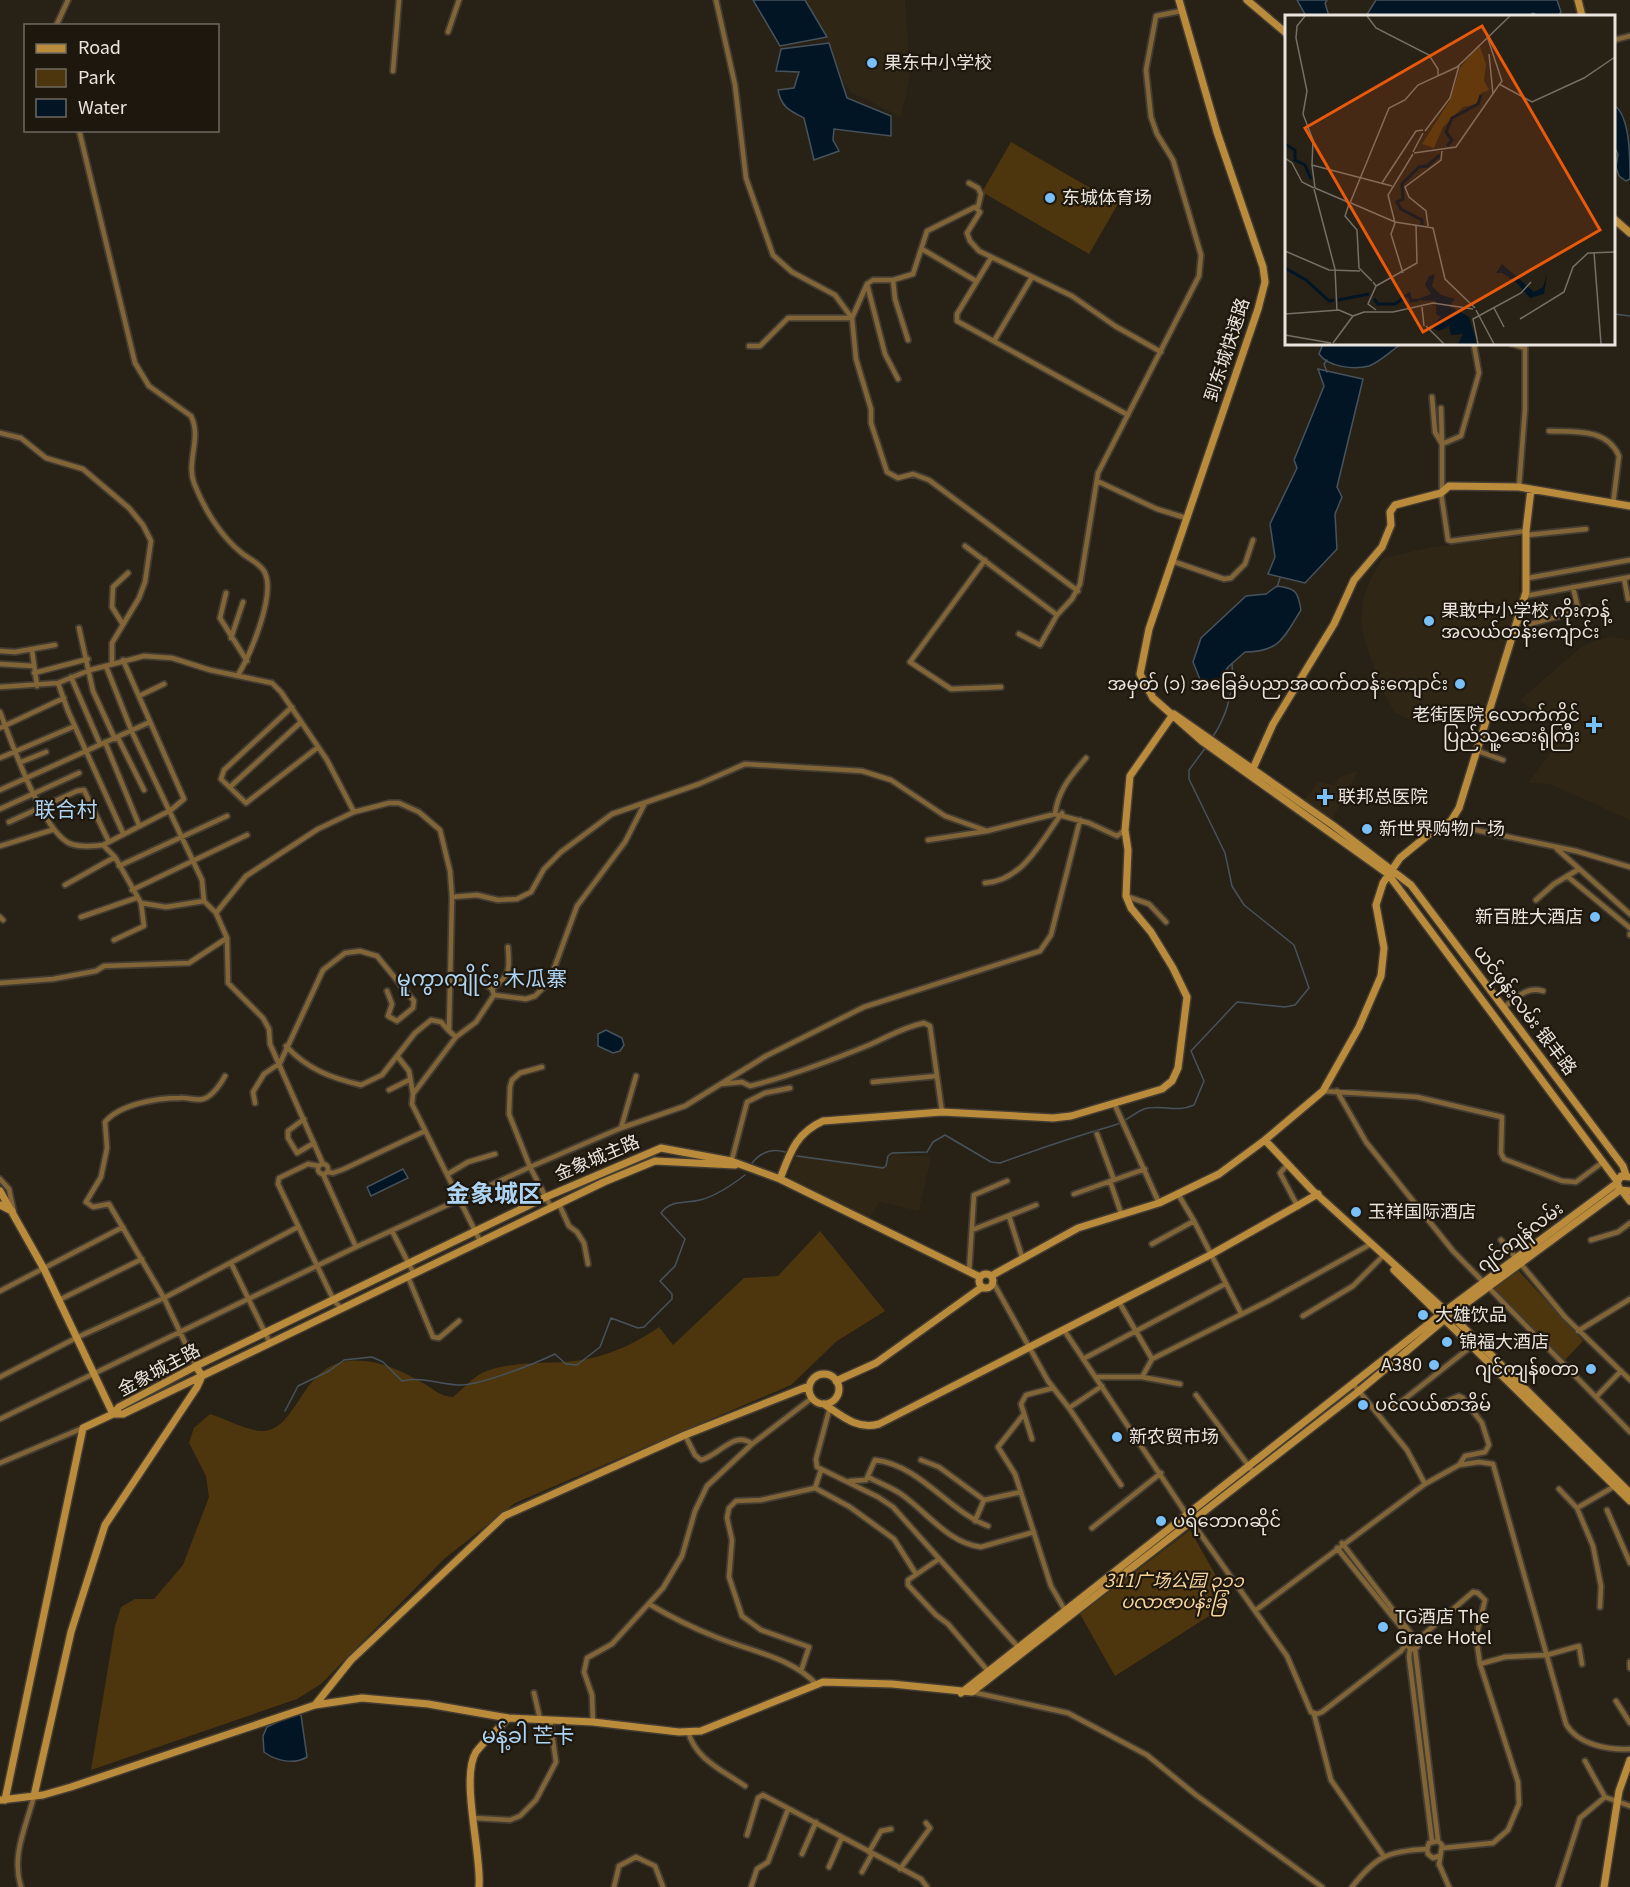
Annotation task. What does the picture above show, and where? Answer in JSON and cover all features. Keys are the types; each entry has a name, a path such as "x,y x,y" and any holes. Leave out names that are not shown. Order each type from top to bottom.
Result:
{"main road":[{"name":"到东城快速路","path":"1179,0 1180,11 1217,132 1263,267 1265,282 1249,336 1149,629 1140,667 1144,685 1159,705 1204,739"},
{"path":"1247,0 1285,31"},
{"path":"1578,0 1582,15"},
{"path":"1615,220 1630,233"},
{"path":"1252,772 1273,724 1334,624 1354,580 1382,547 1391,525 1390,512 1395,505 1442,491 1449,486 1520,487 1630,506"},
{"path":"836,1381 876,1363 982,1287 989,1287 992,1279 1022,1257 1078,1228 1159,1203 1219,1174 1265,1140 1323,1091 1359,1027 1381,976 1384,948 1376,905 1390,871 1416,844 1447,824 1459,808 1525,596 1528,578 1527,533 1531,489"},
{"name":"到东城快速路","path":"1159,705 1204,739"},
{"path":"780,1179 797,1139 812,1126 823,1121 942,1112 1053,1118 1071,1116 1162,1089 1173,1081 1178,1068 1180,1043 1187,1013 1187,997 1182,984 1126,896 1128,850 1125,830 1130,776 1172,717"},
{"path":"1204,739 1390,871"},
{"name":"ယင်ဖုန်းလမ်း 银丰路","path":"1390,871 1412,885 1629,1176"},
{"name":"ယင်ဖုန်းလမ်း 银丰路","path":"1390,871 1630,1201"},
{"path":"1265,1140 1315,1193 1383,1256"},
{"name":"金象城主路","path":"113,1414 119,1407 196,1366 546,1197 612,1167 662,1149 744,1165 780,1179 980,1277"},
{"name":"金象城主路","path":"113,1414 123,1414 618,1176 655,1161 732,1163"},
{"path":"612,1167 618,1176"},
{"name":"ဂျင်ကျန်လမ်း","path":"1067,1613 1485,1285 1621,1187 1629,1176"},
{"path":"0,1191 44,1269 113,1414 83,1428 3,1800 34,1796 71,1787 315,1705 362,1698 389,1699 508,1718 701,1731 823,1682 892,1684 961,1693 972,1692 1067,1613"},
{"path":"827,1406 837,1395 836,1381 831,1376 822,1374 813,1378 809,1386 812,1398 855,1424 879,1424 1210,1255 1298,1207 1315,1193"},
{"path":"1315,1193 1446,1315 1630,1497"},
{"path":"0,1205 14,1213"},
{"path":"982,1287 980,1277 986,1274 992,1279"},
{"path":"34,1796 71,1632 105,1525 202,1376 196,1366"},
{"path":"315,1705 351,1660 504,1516 685,1435 809,1386"},
{"path":"1594,1461 1615,1486 1630,1497"},
{"path":"961,1693 1018,1647 1067,1613"},
{"path":"479,1887 481,1871 474,1838 471,1765 476,1753 508,1718"},
{"path":"1604,1887 1617,1801 1630,1760"}],"street":[{"path":"57,24 68,0"},
{"path":"393,71 399,0"},
{"path":"448,32 459,0"},
{"path":"716,0 735,85 746,178 773,255 792,272 835,295 852,318"},
{"path":"1019,634 1040,645 1057,615 1078,591 1097,481 1103,464 1199,276 1202,264 1201,255 1173,160 1157,134 1151,117 1146,70 1156,16 1180,11"},
{"path":"1615,40 1630,36"},
{"path":"79,132 135,363 149,386 191,416 196,438 193,481 215,523 245,555 263,568 267,577 260,621 247,661 238,675"},
{"path":"969,183 978,188 981,194 978,207 980,212 967,233 970,241 991,258 1072,296 1115,326 1161,352"},
{"path":"978,207 927,231 913,274 893,280 873,280 867,284 852,318 856,359 872,409 871,423 887,472 898,478 913,474 928,480 1078,591"},
{"path":"922,249 976,281"},
{"path":"991,258 957,314 957,321 1128,415"},
{"path":"994,341 1032,277"},
{"path":"893,280 895,299 908,340"},
{"path":"867,284 885,354 898,379"},
{"path":"749,346 760,346 788,318 852,318"},
{"path":"1442,444 1461,436 1466,425 1479,374 1474,345"},
{"path":"1520,487 1525,409 1525,346"},
{"path":"1432,397 1435,432 1442,444"},
{"path":"1441,408 1442,491 1448,540 1586,529"},
{"path":"1549,431 1596,434 1617,450 1619,456 1613,504"},
{"path":"0,433 21,438 46,458 83,469 129,508 143,525 151,541 145,582 139,598 112,643 112,663"},
{"path":"1097,481 1157,509 1186,518"},
{"path":"1172,561 1224,579 1231,578 1245,564 1253,540"},
{"path":"966,546 1057,615"},
{"path":"985,560 909,662 951,689 1001,687"},
{"path":"1528,578 1630,560"},
{"path":"122,623 112,607 112,587 128,573"},
{"path":"1525,596 1627,577 1628,599"},
{"path":"1573,586 1578,609"},
{"path":"226,593 220,618 247,661"},
{"path":"231,638 243,602"},
{"path":"1519,621 1530,624 1578,609 1589,608"},
{"path":"79,628 88,659 93,691 144,790"},
{"path":"0,651 32,650 55,645"},
{"path":"32,650 37,686"},
{"path":"0,687 58,683 112,663 144,656 172,658 272,683 292,708 354,812"},
{"path":"34,673 88,659"},
{"path":"0,712 3,727 52,830 68,843 103,845 171,810 184,800 123,660"},
{"path":"0,664 33,666"},
{"path":"106,666 132,732 171,810 202,880 204,901 216,913 227,938 228,983 262,1018 268,1029 270,1044 314,1143 321,1165 319,1171 333,1173 344,1169 425,1131"},
{"path":"71,677 139,825"},
{"path":"58,683 123,833"},
{"path":"139,696 164,684"},
{"path":"3,727 64,698"},
{"path":"292,708 224,770 221,779 246,803 317,748"},
{"path":"0,790 150,722"},
{"path":"230,787 301,723"},
{"path":"0,758 75,726"},
{"path":"1478,751 1503,760"},
{"path":"21,762 46,752"},
{"path":"1055,813 1057,800 1066,781 1086,758"},
{"path":"452,897 477,895 498,900 517,899 531,892 544,869 586,832 612,814 699,784 745,764 862,771 891,780 945,816 987,831"},
{"path":"0,809 79,773"},
{"path":"9,822 77,791 84,790 109,842"},
{"path":"216,913 246,876 318,829 354,812 399,803 430,819 440,830 452,897 450,1031"},
{"path":"494,995 526,999 535,996 549,982 577,906 625,842 645,803"},
{"path":"928,840 987,831 1055,813 1062,813 1117,836 1125,830"},
{"path":"985,883 1002,879 1019,870 1062,813"},
{"path":"119,866 227,816"},
{"path":"0,1411 2,1418 356,1247 530,1167 621,1128 685,1106 766,1056 864,1007 1040,951 1051,935 1080,820"},
{"path":"1447,824 1557,849 1576,851 1630,867"},
{"path":"0,846 52,830"},
{"path":"132,890 247,835"},
{"path":"103,845 115,857 136,898 141,903 166,907 204,901"},
{"path":"1557,849 1630,914"},
{"path":"65,885 115,857"},
{"path":"1536,900 1579,869"},
{"path":"1567,876 1630,928"},
{"path":"1126,896 1149,904 1166,922"},
{"path":"81,916 136,898"},
{"path":"114,940 144,927 141,903"},
{"path":"0,983 53,979 96,971 104,966 189,963 227,938"},
{"path":"492,989 501,982 511,964 508,947"},
{"path":"255,1103 253,1092 260,1080 280,1063 323,969 345,953 366,952 377,956 414,1002 412,1008 397,1021 388,1016 392,1004 387,991"},
{"path":"450,981 474,976 492,989 494,995"},
{"path":"1504,1007 1527,990 1533,988 1543,991"},
{"path":"413,1094 456,1037 477,1022 494,995"},
{"path":"286,1046 307,1066 334,1079 361,1085 382,1075 415,1032 430,1020 441,1022 456,1037"},
{"path":"719,1084 735,1081 750,1086 808,1069 875,1043 904,1027 924,1023 930,1026 942,1112"},
{"path":"398,1057 409,1071 413,1094 412,1104 481,1243"},
{"path":"542,1067 520,1073 512,1080 509,1114 530,1167 546,1197 584,1243 588,1264"},
{"path":"196,1366 164,1298 109,1204 93,1207 86,1202 101,1177 106,1148 105,1122 118,1110 182,1097 203,1099 217,1090 225,1076"},
{"path":"621,1128 636,1076"},
{"path":"873,1082 937,1076"},
{"path":"390,1090 410,1080"},
{"path":"732,1163 747,1102 765,1093 790,1088"},
{"path":"1323,1091 1417,1097 1502,1117 1501,1153 1504,1159 1562,1181 1576,1182 1603,1162"},
{"path":"1337,1092 1366,1142 1453,1251 1630,1432"},
{"path":"1114,1103 1159,1203"},
{"path":"304,1119 288,1131 288,1138 297,1153 314,1143"},
{"path":"1097,1134 1121,1213"},
{"path":"448,1174 468,1162 495,1154"},
{"path":"342,1309 334,1300 317,1266 278,1180 308,1164 328,1167 325,1173 356,1247"},
{"path":"1288,1164 1280,1173 1298,1207"},
{"path":"1074,1194 1144,1169"},
{"path":"0,1179 9,1189 14,1213"},
{"path":"969,1272 974,1196 1006,1181"},
{"path":"1178,1194 1241,1313"},
{"path":"972,1230 1036,1205"},
{"path":"1009,1216 1022,1257"},
{"path":"1152,1244 1194,1221"},
{"path":"1591,1240 1618,1232 1630,1223"},
{"path":"0,1291 123,1227"},
{"path":"0,1377 78,1337 164,1298 298,1227"},
{"path":"392,1231 408,1265 433,1337 439,1338 459,1321"},
{"path":"1501,1240 1517,1262 1578,1331 1630,1380"},
{"path":"1142,1377 1152,1359 1268,1301 1369,1245"},
{"path":"1303,1316 1353,1286 1383,1256"},
{"path":"59,1300 142,1259"},
{"path":"231,1263 270,1343"},
{"path":"992,1279 1053,1388 1121,1485"},
{"path":"1083,1359 1137,1333 1225,1284"},
{"path":"1578,1331 1630,1299"},
{"path":"1119,1302 1152,1359"},
{"path":"1064,1330 1189,1518 1287,1656 1309,1710 1314,1714 1331,1780 1383,1855"},
{"path":"1392,1409 1475,1343"},
{"path":"1596,1397 1621,1371"},
{"path":"1096,1377 1142,1377 1180,1384"},
{"path":"1069,1408 1102,1386"},
{"path":"1032,1439 1021,1404 1026,1395 1053,1388"},
{"path":"1356,1388 1407,1450 1425,1484"},
{"path":"1196,1395 1252,1470"},
{"path":"1444,1402 1458,1396 1463,1398 1482,1423 1489,1445 1485,1452 1465,1456 1459,1466"},
{"path":"593,1722 592,1695 584,1672 587,1658 608,1648 650,1604 677,1567 695,1511 707,1486 752,1444 812,1398"},
{"path":"827,1406 816,1459 817,1467 893,1507 1018,1647"},
{"path":"1024,1414 998,1444 1015,1474 1054,1595 1067,1613"},
{"path":"0,1463 83,1428"},
{"path":"685,1435 694,1455 701,1460 736,1438 745,1439 752,1444"},
{"path":"847,1481 864,1481 876,1460 890,1464 923,1481 975,1521 988,1526"},
{"path":"921,1460 939,1467 984,1500 1021,1492"},
{"path":"1256,1610 1342,1543 1425,1484 1459,1466 1479,1462 1493,1464 1570,1731 1592,1744 1630,1749"},
{"path":"815,1488 821,1470"},
{"path":"1092,1528 1161,1473"},
{"path":"868,1477 899,1492 944,1531 973,1546 981,1547 1034,1532"},
{"path":"1577,1508 1615,1486"},
{"path":"801,1671 809,1652 807,1644 761,1630 742,1616 729,1577 732,1540 727,1518 729,1508 736,1502 761,1500 815,1488 894,1539 916,1574"},
{"path":"1559,1489 1577,1508 1593,1546 1601,1586 1600,1607"},
{"path":"975,1521 984,1500"},
{"path":"1608,1510 1630,1563"},
{"path":"1342,1543 1416,1638"},
{"path":"1336,1548 1416,1638"},
{"path":"939,1558 908,1582 913,1592 948,1624 988,1671"},
{"path":"1314,1714 1322,1712 1401,1651 1410,1647 1416,1638 1473,1592 1478,1593 1485,1600 1476,1637 1480,1664 1518,1782 1519,1804 1508,1830 1493,1843 1484,1846 1443,1848 1435,1841 1410,1647 1416,1638"},
{"path":"650,1604 683,1624 763,1653 801,1671 817,1685"},
{"path":"1480,1664 1505,1657 1547,1655 1579,1646 1582,1664"},
{"path":"1630,1662 1630,1668"},
{"path":"972,1692 1068,1713 1147,1755 1196,1795 1322,1887"},
{"path":"534,1694 540,1719"},
{"path":"1616,1701 1630,1723"},
{"path":"474,1818 510,1820 520,1816 536,1800 556,1762 550,1720"},
{"path":"688,1731 692,1747 699,1754 745,1786"},
{"path":"1585,1761 1605,1797 1630,1806"},
{"path":"747,1835 760,1795 816,1822 921,1879 927,1887"},
{"path":"21,1887 16,1870 19,1846 34,1796"},
{"path":"1558,1887 1580,1818 1605,1797"},
{"path":"751,1887 757,1869 768,1862 788,1809"},
{"path":"802,1854 816,1822"},
{"path":"900,1869 930,1828 926,1822"},
{"path":"862,1872 881,1831 891,1829"},
{"path":"829,1867 842,1837"},
{"path":"1352,1887 1383,1855 1398,1850 1426,1849 1435,1841"},
{"path":"1436,1857 1443,1848"},
{"path":"1426,1849 1428,1854 1436,1857 1449,1887"},
{"path":"614,1887 619,1866 636,1857 655,1866 663,1887"}],"shaded area":[{"name":"果东中小学校","path":"805,0 905,0 910,76 901,117 850,92 842,78 827,37"},
{"name":"果敢中小学校 ကိုးကန့် အလယ်တန်းကျောင်း","path":"1520,537 1519,591 1523,595 1486,710 1461,721 1414,721 1395,713 1382,690 1365,642 1361,623 1363,599 1371,578 1383,558 1432,547"},
{"name":"老街医院 လောက်ကိုင် ပြည်သူ့ဆေးရုံကြီး","path":"1613,637 1630,640 1630,820 1550,784 1528,783 1552,751 1558,731 1558,719 1544,711 1530,708 1520,700 1580,648 1593,641"},
{"name":"联邦总医院","path":"1358,771 1332,820 1304,800 1318,782 1333,785 1339,777"},
{"path":"795,1154 884,1166 893,1154 931,1157 919,1211 880,1202 868,1220 788,1179"}],"green space":[{"name":"东城体育场","path":"1011,142 1118,204 1089,254 982,192"},
{"path":"820,1231 885,1311 837,1341 791,1385 515,1503 444,1559 321,1684 297,1699 91,1770 115,1626 121,1607 135,1599 154,1599 183,1565 209,1497 206,1476 189,1443 194,1428 210,1414 258,1431 275,1428 293,1410 319,1375 331,1366 347,1361 367,1361 395,1369 439,1393 453,1397 478,1375 492,1369 597,1357 640,1339 659,1327 673,1345 744,1278 778,1276"},
{"path":"1519,1271 1583,1341 1564,1361 1492,1289"},
{"name":"311广场公园 ၃၁၁ ပလာဇာပန်းခြံ","path":"1190,1530 1231,1602 1115,1676 1080,1614"}],"water":[{"path":"753,0 805,0 827,37 780,46"},
{"path":"1297,0 1327,0 1325,3 1329,15 1305,15"},
{"path":"1376,0 1557,0 1561,12 1559,15 1533,13 1530,15 1367,15"},
{"path":"829,43 847,98 891,116 891,136 834,129 833,140 839,151 814,160 804,118 787,108 781,101 778,90 794,88 799,72 776,71 781,49"},
{"path":"1615,106 1623,118 1628,138 1630,179 1626,181 1619,176 1616,167 1618,154 1615,148"},
{"path":"1323,345 1400,345 1373,364 1356,368 1335,365 1319,354"},
{"path":"1318,369 1363,379 1337,487 1342,497 1335,514 1337,549 1305,583 1268,574 1275,557 1270,524 1297,468 1294,460 1324,386"},
{"path":"1277,586 1295,592 1301,610 1285,635 1274,646 1245,652 1228,667 1214,689 1201,682 1193,662 1201,638 1246,596 1266,594"},
{"path":"606,1030 622,1038 624,1045 620,1051 613,1053 598,1046 598,1034"},
{"path":"403,1169 408,1178 371,1196 367,1187"},
{"path":"296,1713 301,1715 307,1757 296,1761 285,1761 264,1752 263,1736 267,1727"}],"waterway":[{"path":"1615,314 1630,316"},
{"path":"1327,360 1324,364 1327,372"},
{"path":"1277,587 1280,578"},
{"path":"1212,738 1229,702 1232,664"},
{"path":"797,1156 883,1168 886,1166 888,1156 892,1153 927,1152 933,1142 945,1135 991,1162 1000,1163 1119,1124 1144,1109 1188,1107 1194,1105 1204,1081 1191,1051 1237,1002 1285,1007 1295,1005 1309,988 1294,945 1244,905 1232,886 1225,853 1189,779 1189,770 1206,747"},
{"path":"752,1163 767,1152 776,1150 785,1152"},
{"path":"285,1411 298,1386 329,1371 344,1360 372,1357 383,1362 402,1381 424,1380 454,1385 471,1384 495,1377 555,1354 566,1364 577,1365 600,1347 611,1318 638,1328 644,1327 672,1299 672,1294 660,1281 675,1266 685,1239 661,1213 674,1204 712,1196 745,1175"}],"place":[{"name":"果东中小学校","path":"872,63"},
{"name":"东城体育场","path":"1050,198"},
{"name":"果敢中小学校 ကိုးကန့် အလယ်တန်းကျောင်း","path":"1429,621"},
{"name":"အမှတ် (၁) အခြေခံပညာအထက်တန်းကျောင်း","path":"1460,684"},
{"name":"老街医院 လောက်ကိုင် ပြည်သူ့ဆေးရုံကြီး","path":"1594,725"},
{"name":"联邦总医院","path":"1325,797"},
{"name":"新世界购物广场","path":"1367,829"},
{"name":"新百胜大酒店","path":"1595,917"},
{"name":"玉祥国际酒店","path":"1356,1212"},
{"name":"大雄饮品","path":"1423,1315"},
{"name":"锦福大酒店","path":"1447,1342"},
{"name":"A380","path":"1434,1365"},
{"name":"ဂျင်ကျန်စတာ","path":"1591,1369"},
{"name":"ပင်လယ်စာအိမ်","path":"1363,1405"},
{"name":"新农贸市场","path":"1117,1437"},
{"name":"ပရိဘောဂဆိုင်","path":"1161,1521"},
{"name":"TG酒店 The Grace Hotel","path":"1383,1627"}],"district":[{"name":"联合村","path":"66,810"},
{"name":"မူကွာကျိုင်း 木瓜寨","path":"482,979"},
{"name":"金象城区","path":"494,1194"},
{"name":"မန့်ခါ 芒卡","path":"528,1736"}]}
